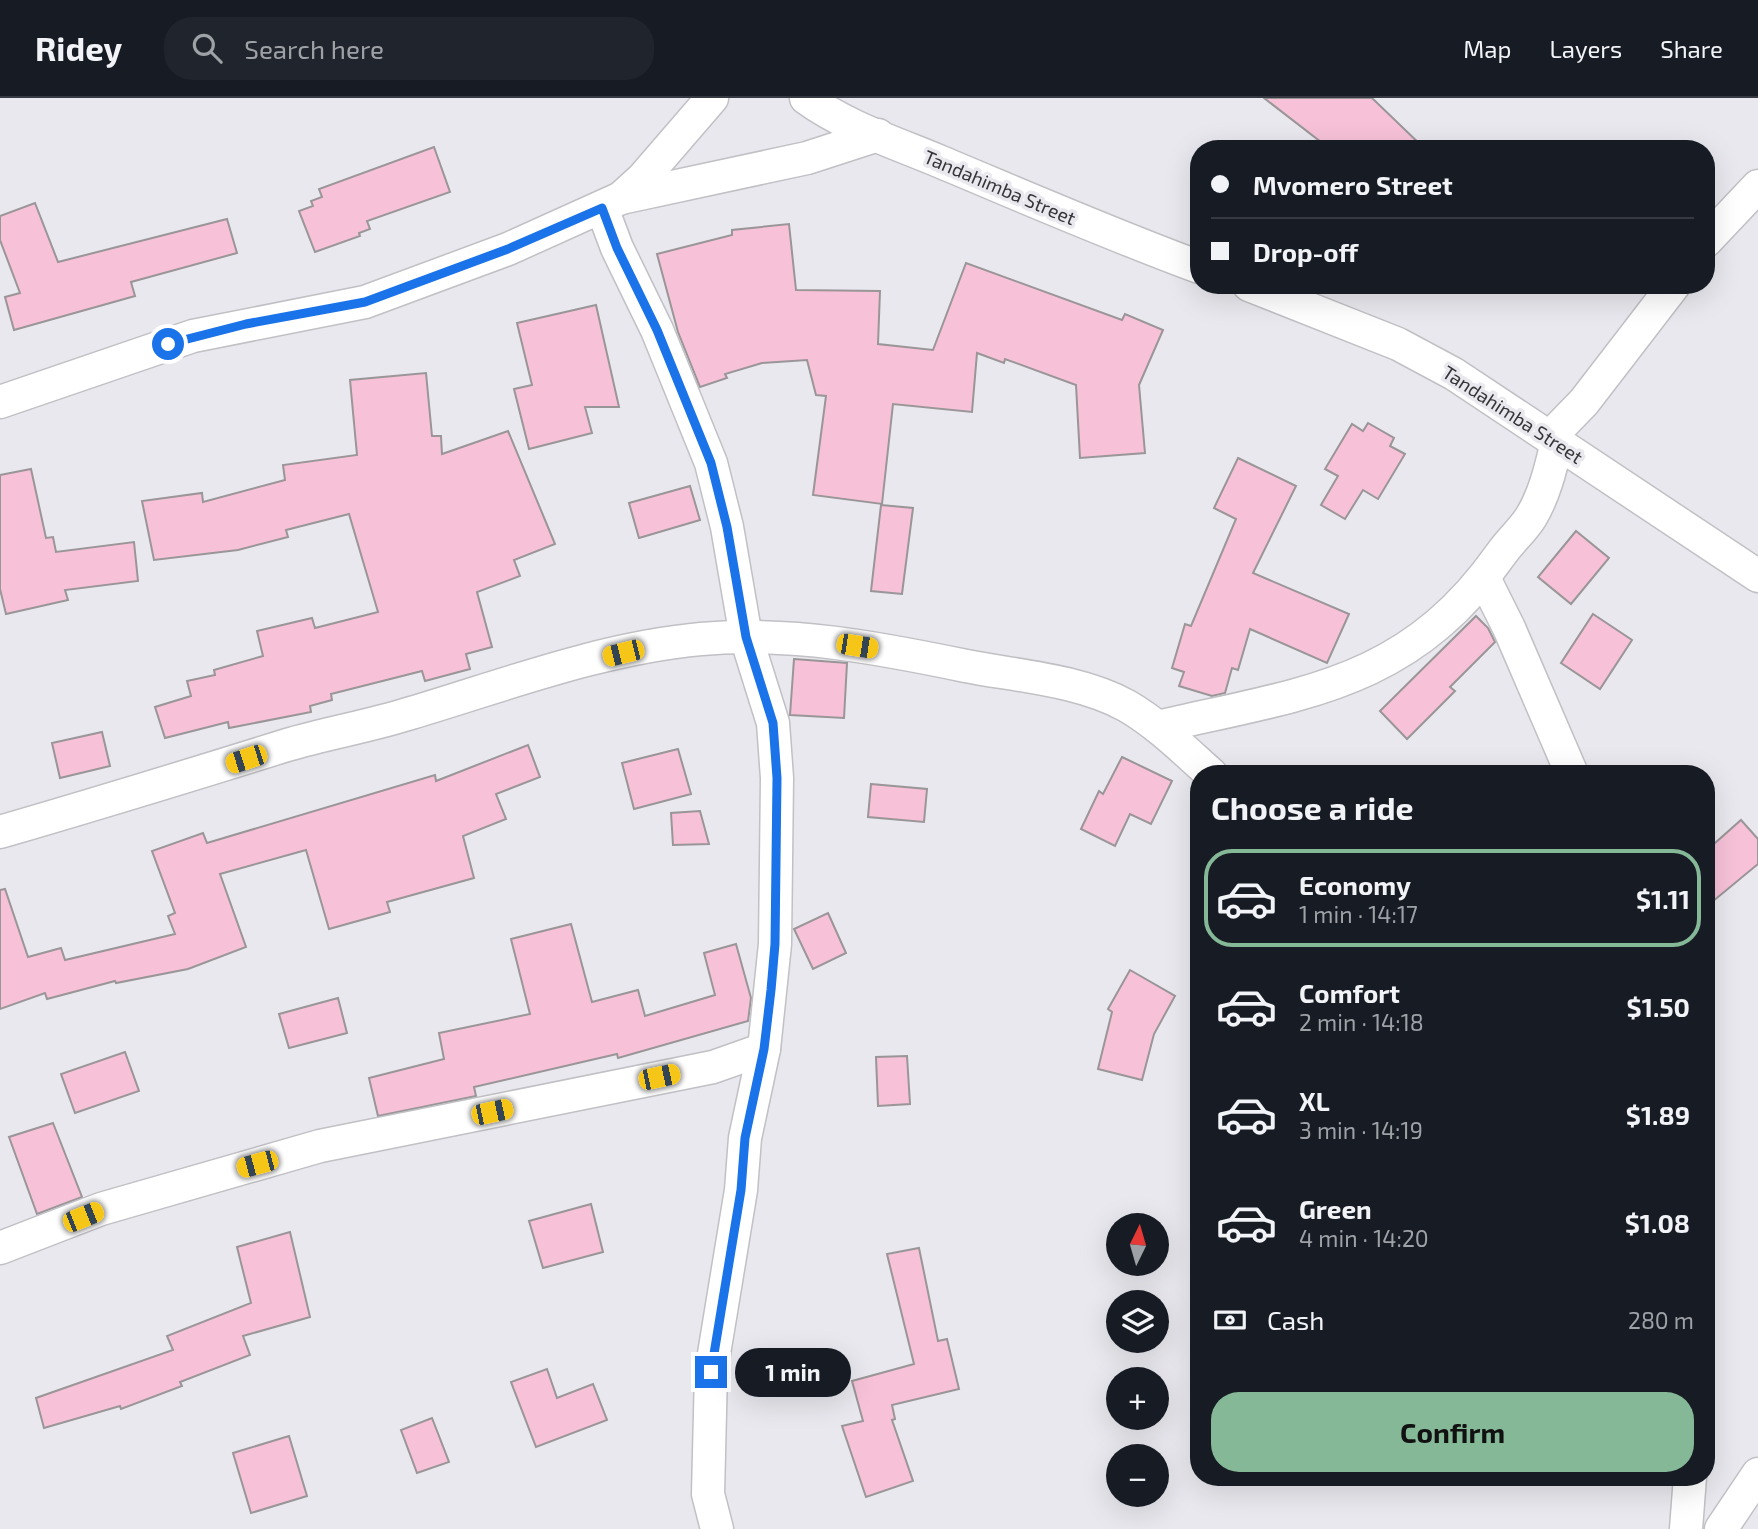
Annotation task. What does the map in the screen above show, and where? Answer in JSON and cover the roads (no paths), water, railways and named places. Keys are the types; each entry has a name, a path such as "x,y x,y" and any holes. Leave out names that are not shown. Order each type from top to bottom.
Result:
{"street":[{"path":"612,203 643,178 712,98"},
{"name":"Tandahimba Street","path":"806,98 823,110 878,135 1115,236 1190,264"},
{"path":"0,402 193,336 365,302 508,249 612,203 807,158 878,135"},
{"path":"1715,231 1758,186"},
{"path":"612,203 617,248 657,330 711,463 727,527 746,637 773,723 777,778 775,944 764,1049 745,1138 741,1190 711,1372 708,1494 717,1529"},
{"name":"Tandahimba Street","path":"1272,294 1398,344 1454,374 1758,576"},
{"path":"1158,727 1294,698 1402,653 1445,621 1484,578 1531,518 1545,486 1554,440 1667,294"},
{"path":"1484,578 1510,628 1568,765"},
{"path":"0,832 178,781 290,744 381,722 578,663 700,639 812,639 907,654 1068,686 1109,697 1158,727 1201,765"},
{"path":"0,1248 102,1209 320,1146 713,1067 764,1049"},
{"path":"1720,1529 1758,1474"},
{"path":"1686,1529 1689,1486"}]}
